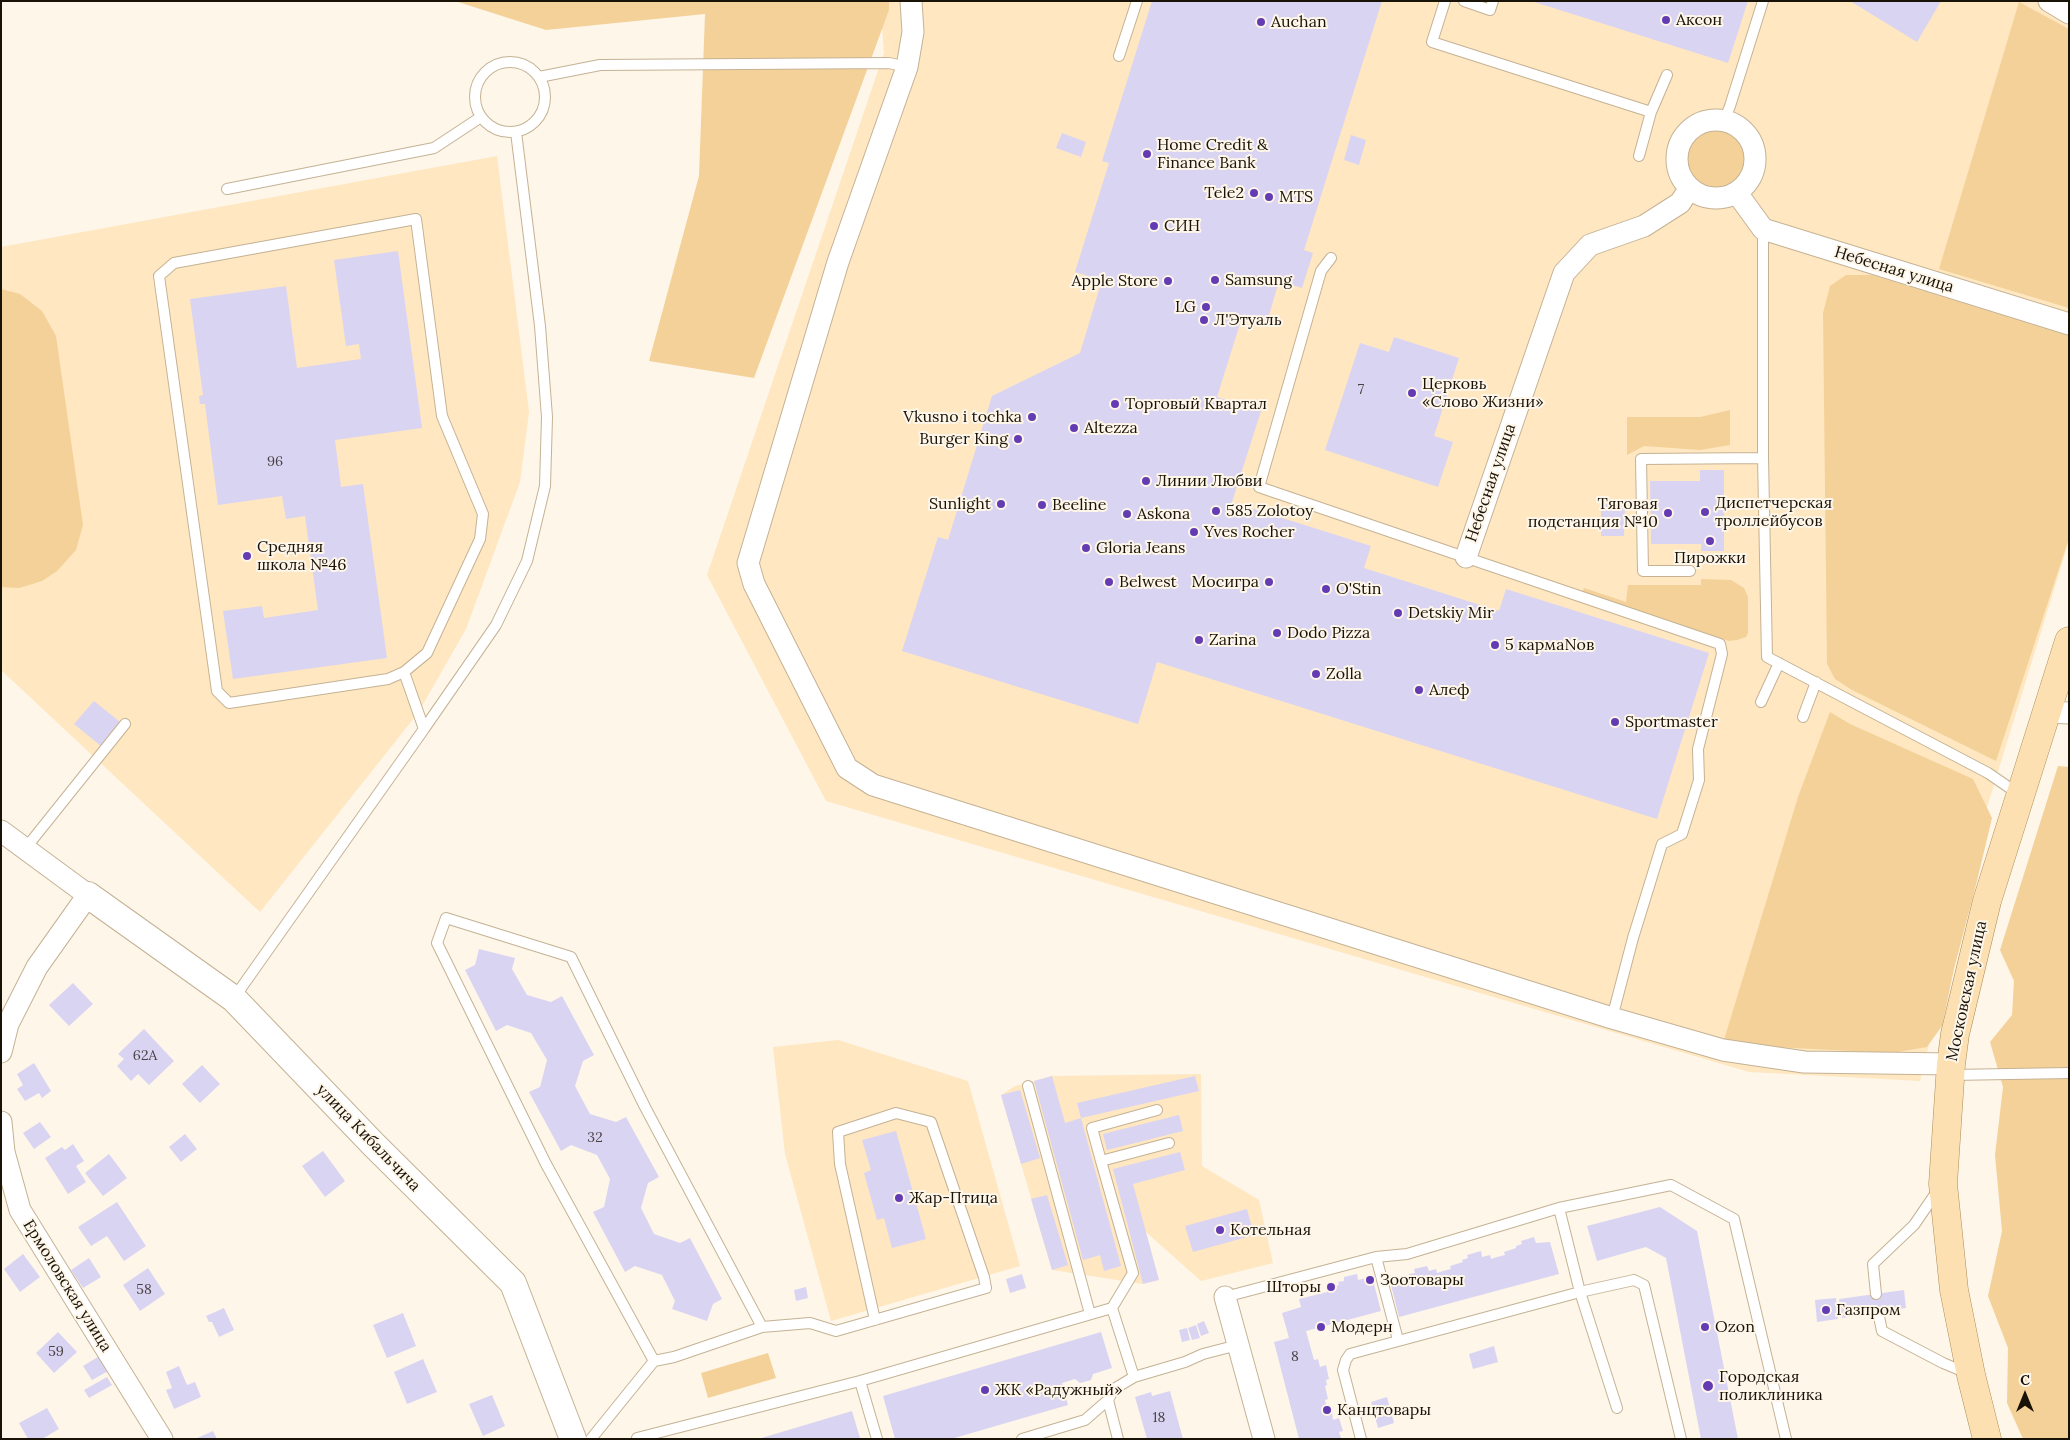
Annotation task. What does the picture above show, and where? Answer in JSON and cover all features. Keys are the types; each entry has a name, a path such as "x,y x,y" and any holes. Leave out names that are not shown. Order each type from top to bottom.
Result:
{"main road":[{"name":"Московская улица","path":"1987,1439 1971,1375 1954,1290 1943,1184 1950,1070 1955,1034 1987,901 2021,796 2057,713 2069,641"}],"street":[{"path":"911,1 914,32 907,67 838,262 748,564 754,584 847,768 873,785 1053,840 1612,1018 1723,1050 1804,1062 1950,1070"},
{"path":"2049,1 2069,13"},
{"path":"1724,121 1742,130 1748,137 1755,156 1751,176 1738,192 1728,196 1713,198 1698,194 1690,188 1679,171 1677,161 1681,142 1687,133 1703,122 1724,121"},
{"name":"Небесная улица","path":"1466,557 1564,273 1590,245 1644,226 1680,203 1690,188"},
{"path":"1738,192 1763,229"},
{"name":"Небесная улица","path":"1763,229 2069,324"},
{"path":"1,831 88,894 37,967 8,1024 1,1052"},
{"name":"улица Кибальчича","path":"88,894 234,999 372,1144 513,1283 573,1439"},
{"name":"Ермоловская улица","path":"1,1122 4,1152 20,1210 162,1439"},
{"path":"1225,1297 1264,1439"}],"lane":[{"path":"1119,56 1137,1"},
{"path":"1445,1 1432,42 1651,112"},
{"path":"1464,1 1490,10 1493,1"},
{"path":"1724,121 1763,1"},
{"path":"514,62 523,64 539,77 543,86 544,106 540,115 526,128 516,132 497,130 488,125 481,117 477,108 476,89 480,79 494,66 514,62"},
{"path":"539,77 600,65 889,63 907,67"},
{"path":"1639,156 1651,112 1667,74"},
{"path":"227,189 434,148 481,117"},
{"path":"234,999 496,625 527,561 545,486 547,417 538,316 516,132"},
{"path":"416,219 442,416 483,514 480,540 426,654 404,672 388,679 230,703 217,691 159,276 174,263 416,219"},
{"path":"1763,229 1763,458 1767,657 1988,773 2021,796"},
{"path":"1331,258 1321,271 1259,487 1720,644 1722,654 1698,749 1699,780 1682,834 1662,844 1633,938 1612,1018"},
{"path":"1690,571 1642,571 1641,459 1763,458"},
{"path":"1761,702 1779,663"},
{"path":"404,672 424,729"},
{"path":"1803,717 1816,682"},
{"path":"29,844 125,724"},
{"path":"654,1361 546,1164 436,943 446,918 571,957 646,1107 762,1327"},
{"path":"1950,1070 2069,1073"},
{"path":"1028,1086 1090,1314"},
{"path":"637,1438 860,1381 1112,1308 1133,1273 1092,1128 1158,1110"},
{"path":"591,1439 654,1361 674,1357 762,1327 810,1323 836,1331 875,1320 986,1288 984,1276 931,1122 896,1113 838,1132 840,1164 875,1320"},
{"path":"1101,1161 1169,1143"},
{"path":"1876,1294 1873,1264 1914,1225 1943,1184"},
{"path":"1225,1297 1376,1257 1407,1254 1559,1208 1671,1185 1734,1219 1786,1439"},
{"path":"1559,1208 1580,1292 1617,1408"},
{"path":"1376,1257 1398,1340"},
{"path":"1361,1439 1343,1370 1350,1354 1580,1292 1634,1280 1644,1285 1681,1439"},
{"path":"1112,1308 1134,1377"},
{"path":"1878,1312 1882,1331 1943,1363 1971,1375"},
{"path":"1022,1439 1085,1420 1108,1400 1114,1389 1134,1377 1185,1362 1203,1354 1238,1345"},
{"path":"860,1381 877,1439"},
{"path":"1108,1400 1118,1439"}],"shaded area":[{"path":"455,1 889,1 889,10 754,378 649,361 699,176 705,14 546,30"},
{"path":"880,1 2069,1 2069,541 1988,804 1920,1081 1749,1072 826,801 707,575 884,53"},
{"path":"2019,2 2069,29 2069,308 1939,269"},
{"path":"1711,130 1723,130 1734,135 1742,143 1747,154 1745,172 1734,185 1723,190 1711,190 1700,185 1692,177 1687,166 1687,154 1692,143 1700,135"},
{"name":"Средняя школа №46","path":"497,156 529,412 520,482 466,629 418,713 260,912 1,670 1,247"},
{"path":"1846,275 1872,275 2069,336 2069,538 1996,761 1852,690 1835,679 1827,664 1823,313 1830,286"},
{"path":"1,289 20,294 42,311 56,336 83,525 76,550 57,571 42,581 19,588 1,587"},
{"path":"1730,410 1730,445 1700,450 1644,446 1627,455 1627,417 1700,417"},
{"path":"1701,579 1731,580 1744,588 1748,597 1748,633 1746,637 1729,641 1582,592 1584,588 1626,602 1628,585 1701,585"},
{"path":"1830,712 1850,724 1973,779 1992,818 1954,969 1942,1026 1927,1047 1892,1053 1754,1046 1724,1040 1798,797"},
{"path":"2058,766 2069,767 2069,1439 2023,1439 2007,1403 2008,1348 1988,1296 2002,1231 1995,1155 2003,1087 1990,1042 2012,1015 2014,981 2000,950"},
{"name":"Жар-Птица","path":"838,1040 968,1081 1020,1266 831,1321 785,1154 773,1047"},
{"path":"1201,1074 1202,1166 1259,1200 1273,1263 1201,1281 1146,1232 1143,1284 1052,1270 1001,1095 1015,1086 1052,1076"},
{"path":"768,1353 776,1378 708,1398 701,1373"}],"building":[{"name":"Торговый Квартал","path":"1152,1 1382,1 1304,250 1313,253 1302,288 1279,281 1267,322 1243,314 1217,397 1261,411 1232,502 1371,546 1364,568 1499,611 1506,589 1709,653 1657,819 1157,662 1138,724 902,651 938,537 948,540 992,396 1080,353 1102,280 1075,272 1109,163 1102,161"},
{"name":"Аксон","path":"1531,1 1748,1 1728,63"},
{"path":"1850,1 1941,1 1917,42"},
{"path":"1062,133 1086,142 1081,157 1056,148"},
{"path":"1351,135 1366,140 1359,165 1344,160"},
{"path":"398,251 422,428 335,440 341,487 363,484 387,658 233,679 223,611 262,606 264,618 318,610 305,516 286,519 282,496 218,505 205,404 200,404 199,396 203,395 190,299 286,286 297,368 361,359 359,344 346,346 334,260"},
{"path":"1394,337 1459,358 1434,436 1453,442 1438,487 1325,450 1360,343 1389,352"},
{"path":"1700,470 1724,470 1724,551 1701,551 1701,544 1651,544 1650,481 1700,481"},
{"path":"1601,504 1625,504 1624,536 1601,536"},
{"path":"94,701 120,722 101,746 74,724"},
{"path":"479,949 515,958 512,969 527,995 551,1002 562,996 594,1055 583,1061 575,1086 590,1114 616,1122 626,1117 659,1177 648,1183 641,1208 654,1234 680,1243 690,1238 722,1299 713,1304 707,1321 672,1309 675,1301 662,1275 635,1266 625,1272 593,1212 604,1207 610,1179 597,1155 571,1145 561,1151 529,1092 540,1087 547,1060 531,1033 507,1025 496,1031 465,970 475,965"},
{"path":"73,983 93,1004 69,1026 49,1005"},
{"path":"144,1029 174,1061 149,1085 138,1074 131,1081 117,1066 124,1059 118,1054"},
{"path":"34,1063 51,1091 42,1098 39,1093 25,1101 17,1089 23,1085 17,1074"},
{"path":"202,1065 220,1084 200,1103 182,1084"},
{"path":"1052,1076 1065,1123 1081,1118 1121,1266 1104,1271 1100,1255 1083,1260 1034,1081"},
{"path":"1195,1076 1199,1091 1081,1118 1077,1103"},
{"path":"1020,1090 1040,1158 1021,1164 1001,1095"},
{"path":"1179,1115 1183,1131 1107,1150 1103,1134"},
{"path":"40,1122 51,1137 34,1149 23,1133"},
{"path":"896,1131 926,1239 892,1248 884,1218 877,1220 864,1173 871,1170 862,1140"},
{"path":"185,1134 197,1149 181,1162 169,1147"},
{"path":"73,1144 84,1161 76,1166 86,1182 68,1194 45,1158 62,1147 65,1150"},
{"path":"323,1151 345,1181 325,1197 302,1166"},
{"path":"1180,1152 1185,1170 1133,1184 1159,1280 1143,1284 1113,1169"},
{"path":"109,1154 127,1178 103,1196 85,1173"},
{"path":"1047,1195 1068,1265 1052,1270 1031,1199"},
{"path":"117,1202 146,1246 124,1261 107,1236 91,1246 78,1227"},
{"path":"1660,1207 1697,1231 1738,1439 1701,1439 1666,1258 1646,1247 1597,1261 1587,1226"},
{"name":"Котельная","path":"1247,1209 1254,1235 1193,1252 1185,1226"},
{"path":"1534,1237 1536,1243 1550,1242 1559,1274 1399,1317 1391,1285 1397,1284 1396,1280 1409,1277 1409,1274 1415,1273 1414,1269 1427,1266 1429,1271 1436,1269 1437,1273 1451,1269 1450,1266 1463,1262 1462,1260 1468,1258 1467,1255 1481,1251 1482,1257 1490,1255 1491,1259 1505,1255 1504,1252 1522,1244 1521,1241"},
{"path":"23,1254 40,1277 20,1292 4,1269"},
{"path":"89,1258 101,1277 83,1288 71,1270"},
{"path":"148,1268 165,1294 140,1311 123,1285"},
{"path":"1022,1274 1026,1288 1010,1293 1006,1279"},
{"path":"1357,1274 1358,1280 1366,1278 1367,1281 1373,1280 1381,1311 1306,1331 1314,1360 1318,1359 1320,1367 1326,1365 1329,1379 1326,1380 1327,1385 1325,1386 1328,1399 1325,1400 1328,1413 1332,1412 1333,1420 1339,1418 1343,1431 1339,1432 1341,1438 1299,1439 1274,1342 1289,1338 1282,1313 1301,1307 1299,1299 1327,1292 1326,1288 1339,1285 1338,1282 1344,1281 1344,1277"},
{"path":"806,1287 808,1298 796,1301 794,1290"},
{"path":"1904,1290 1906,1308 1842,1318 1839,1299"},
{"name":"Газпром","path":"1836,1298 1838,1319 1817,1322 1815,1300"},
{"path":"224,1308 234,1330 219,1337 212,1322 209,1322 206,1316"},
{"path":"403,1313 416,1346 387,1358 373,1325"},
{"path":"1204,1321 1209,1333 1201,1336 1197,1324"},
{"path":"1196,1325 1200,1338 1192,1340 1188,1328"},
{"path":"1187,1328 1190,1340 1182,1342 1179,1330"},
{"path":"58,1332 77,1352 54,1373 36,1353"},
{"name":"ЖК «Радужный»","path":"1101,1332 1112,1368 1093,1374 1091,1380 1080,1383 1075,1379 1062,1383 1068,1405 951,1439 895,1439 883,1396"},
{"path":"1494,1346 1498,1362 1473,1369 1469,1354"},
{"path":"101,1355 110,1370 92,1380 83,1366"},
{"path":"423,1359 437,1392 407,1404 394,1372"},
{"path":"179,1366 187,1385 195,1382 201,1397 174,1409 166,1390 172,1388 166,1372"},
{"path":"107,1377 112,1385 89,1398 84,1390"},
{"path":"1170,1391 1183,1439 1147,1439 1135,1397 1151,1392 1152,1396"},
{"path":"492,1395 505,1426 483,1436 469,1404"},
{"path":"1387,1397 1394,1423 1378,1428 1371,1402"},
{"path":"47,1408 59,1429 42,1439 28,1439 19,1423"},
{"path":"852,1411 860,1438 858,1439 758,1439"},
{"path":"213,1431 217,1439 195,1439"}],"place":[{"name":"Аксон","path":"1666,20"},
{"name":"Auchan","path":"1261,22"},
{"name":"Home Credit & Finance Bank","path":"1147,154"},
{"name":"Tele2","path":"1254,193"},
{"name":"MTS","path":"1269,197"},
{"name":"СИН","path":"1154,226"},
{"name":"Samsung","path":"1215,280"},
{"name":"Apple Store","path":"1168,281"},
{"name":"LG","path":"1206,307"},
{"name":"Л'Этуаль","path":"1204,320"},
{"name":"Церковь «Слово Жизни»","path":"1412,393"},
{"name":"Торговый Квартал","path":"1115,404"},
{"name":"Vkusno i tochka","path":"1032,417"},
{"name":"Altezza","path":"1074,428"},
{"name":"Burger King","path":"1018,439"},
{"name":"Линии Любви","path":"1146,481"},
{"name":"Sunlight","path":"1001,504"},
{"name":"Beeline","path":"1042,505"},
{"name":"585 Zolotoy","path":"1216,511"},
{"name":"Диспетчерская троллейбусов","path":"1705,512"},
{"name":"Тяговая подстанция №10","path":"1668,513"},
{"name":"Askona","path":"1127,514"},
{"name":"Yves Rocher","path":"1194,532"},
{"name":"Пирожки","path":"1710,541"},
{"name":"Gloria Jeans","path":"1086,548"},
{"name":"Средняя школа №46","path":"247,556"},
{"name":"Belwest","path":"1109,582"},
{"name":"Мосигра","path":"1269,582"},
{"name":"O'Stin","path":"1326,589"},
{"name":"Detskiy Mir","path":"1398,613"},
{"name":"Dodo Pizza","path":"1277,633"},
{"name":"Zarina","path":"1199,640"},
{"name":"5 кармаNов","path":"1495,645"},
{"name":"Zolla","path":"1316,674"},
{"name":"Алеф","path":"1419,690"},
{"name":"Sportmaster","path":"1615,722"},
{"name":"Жар-Птица","path":"899,1198"},
{"name":"Котельная","path":"1220,1230"},
{"name":"Зоотовары","path":"1370,1280"},
{"name":"Шторы","path":"1331,1287"},
{"name":"Газпром","path":"1826,1310"},
{"name":"Модерн","path":"1321,1327"},
{"name":"Ozon","path":"1705,1327"},
{"name":"Городская поликлиника","path":"1708,1386"},
{"name":"ЖК «Радужный»","path":"985,1390"},
{"name":"Канцтовары","path":"1327,1410"}]}
